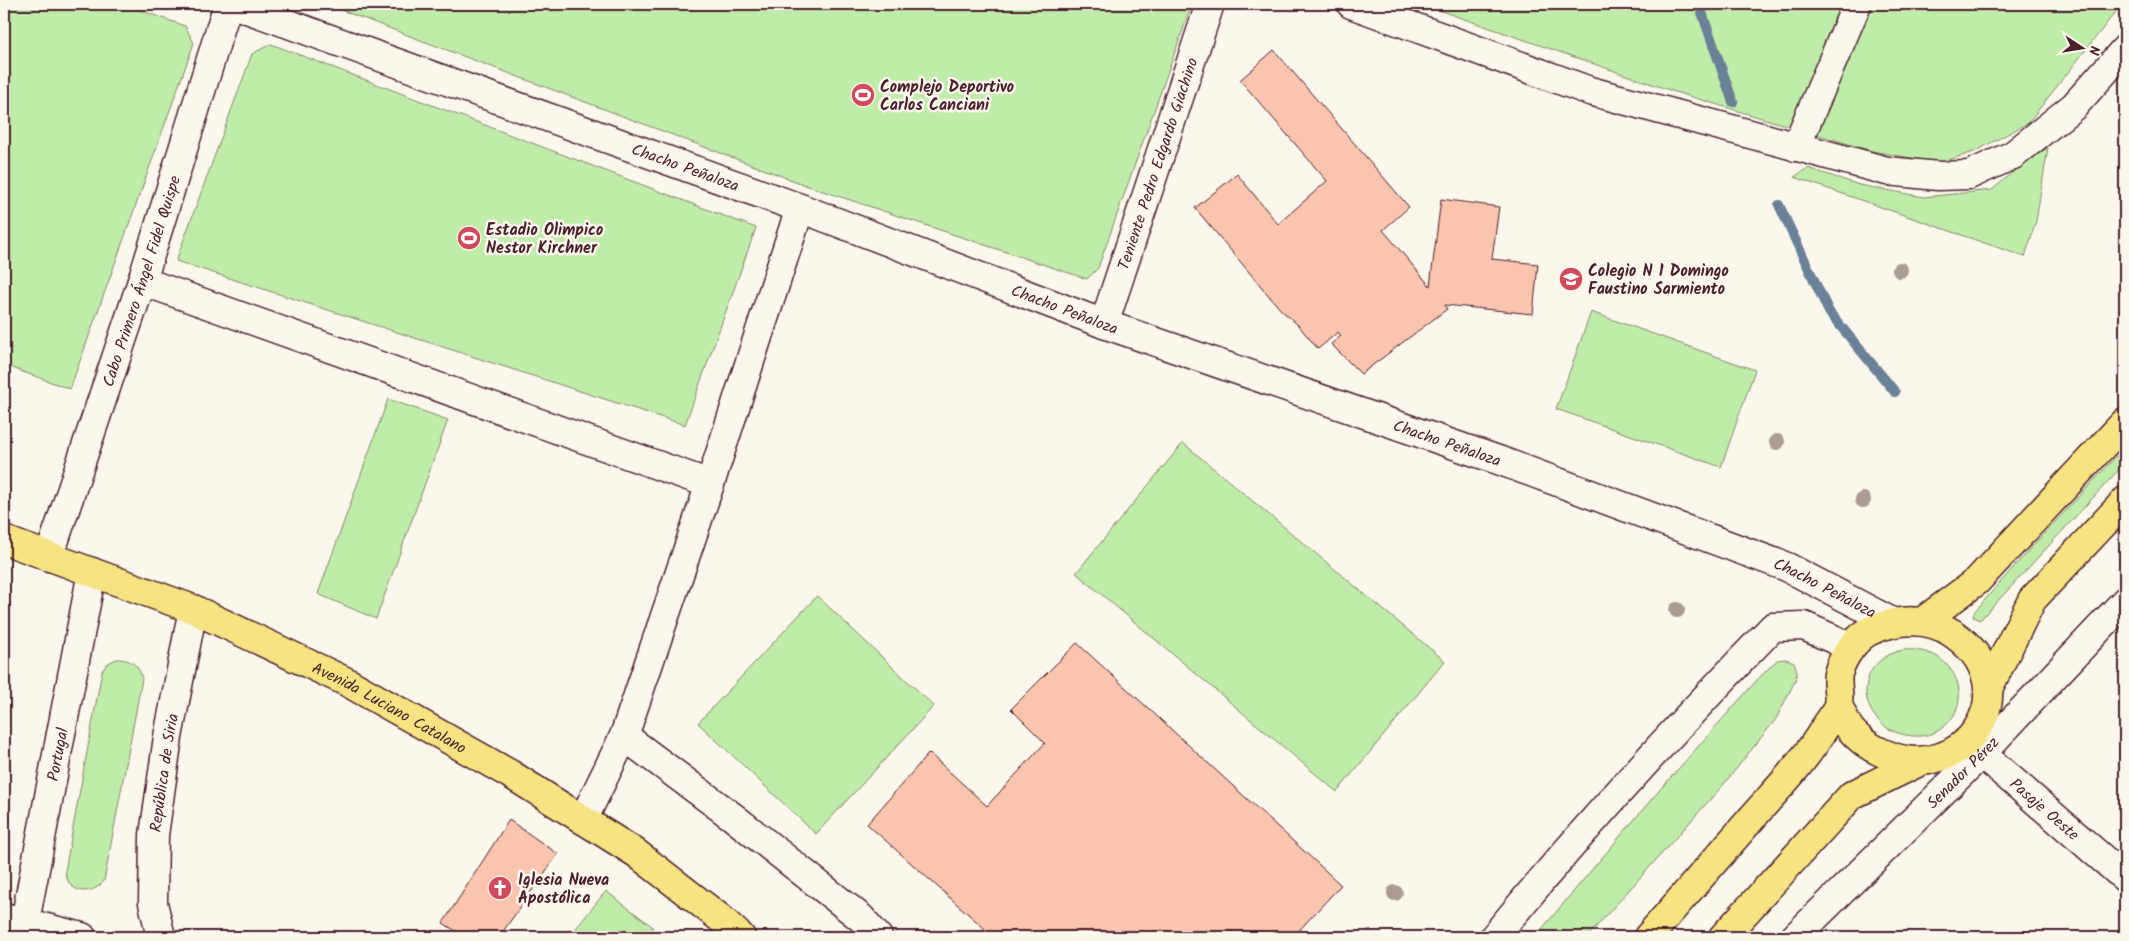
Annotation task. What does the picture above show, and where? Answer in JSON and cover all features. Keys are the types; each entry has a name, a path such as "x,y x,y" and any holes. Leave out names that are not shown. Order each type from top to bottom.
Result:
{"main road":[{"path":"1924,621 1977,581 2125,422"},
{"path":"1723,937 1852,795 1921,761 1943,756 1963,745 1974,747 1978,729 1987,709 1989,687 2032,600 2125,501"},
{"name":"Avenida Luciano Catalano","path":"4,540 194,609 347,682 510,774 636,853 720,918 741,937"},
{"path":"1921,761 1894,758 1869,747 1849,728 1838,705 1838,674 1851,646 1870,631 1892,622 1924,621 1944,627 1966,642 1982,663 1989,687"},
{"path":"1648,937 1813,748 1838,705"}],"street":[{"name":"Cabo Primero Ángel Fidel Quispe","path":"49,557 142,281 228,4"},
{"name":"Chacho Peñaloza","path":"233,4 800,208 1104,324 1501,461 1787,567 1892,622"},
{"name":"Teniente Pedro Edgardo Giachino","path":"1104,324 1210,4"},
{"path":"1351,4 1590,92 1887,171 1938,176 1969,175 2013,155 2074,106 2125,49"},
{"path":"1796,147 1857,4"},
{"path":"583,820 624,736 710,484 800,208"},
{"path":"142,281 710,484"},
{"name":"Portugal","path":"17,925 92,572"},
{"name":"Senador Pérez","path":"1795,937 1974,747 2125,601"},
{"name":"República de Siria","path":"161,937 153,903 154,835 168,737 194,609"},
{"path":"1494,937 1532,891 1699,703 1773,627 1804,626 1851,646"},
{"path":"624,736 733,817 846,906 861,918 878,937"},
{"name":"Pasaje Oeste","path":"1974,747 2125,878"},
{"path":"17,925 82,937"}],"green space":[{"path":"4,4 123,4 185,26 194,43 70,389 4,365"},
{"name":"Complejo Deportivo Carlos Canciani","path":"325,4 1192,4 1098,268 1087,279 808,186"},
{"path":"1421,4 2122,4 2028,123 1974,152 1939,163 1872,151 1675,92"},
{"name":"Estadio Olimpico Nestor Kirchner","path":"271,44 756,228 685,425 176,261 252,54"},
{"path":"2048,148 2036,221 2025,257 1794,177 1808,168 1859,185 1924,197 1992,190 2029,158"},
{"path":"1591,312 1755,370 1721,467 1556,409"},
{"path":"388,399 448,420 376,619 318,594"},
{"path":"1183,443 1445,661 1337,792 1076,573"},
{"path":"2125,447 2125,463 1982,618 1979,620 1973,616 1974,612 2028,551"},
{"path":"817,596 934,706 816,834 698,723"},
{"path":"1901,650 1918,650 1936,656 1952,671 1959,689 1959,699 1952,718 1945,726 1931,734 1914,736 1896,732 1882,724 1872,712 1867,698 1867,684 1872,670 1882,659"},
{"path":"116,659 133,663 139,670 142,679 104,881 93,889 81,891 71,885 65,871 102,671 107,664"},
{"path":"1786,659 1794,662 1797,671 1795,681 1776,719 1724,784 1587,937 1535,937 1650,801 1757,680 1777,660"},
{"path":"606,891 653,927 644,937 569,937"}],"building":[{"path":"1274,50 1409,207 1383,230 1430,286 1441,199 1499,207 1492,259 1538,264 1533,314 1445,305 1447,309 1361,374 1331,344 1341,336 1338,332 1318,349 1298,325 1281,310 1195,208 1237,174 1278,224 1327,181 1240,80"},
{"path":"1077,643 1341,885 1293,937 1240,937 1233,931 1227,937 994,937 867,824 929,753 987,806 1045,743 1011,709"},
{"name":"Iglesia Nueva Apostólica","path":"509,820 558,854 499,937 465,937 443,923"}],"waterway":[{"path":"1699,4 1733,102"},
{"path":"1779,205 1829,312 1895,392"}],"place":[{"name":"Complejo Deportivo Carlos Canciani","path":"863,95"},
{"name":"Estadio Olimpico Nestor Kirchner","path":"469,238"},
{"name":"Colegio N 1 Domingo Faustino Sarmiento","path":"1571,279"},
{"name":"Iglesia Nueva Apostólica","path":"500,888"}]}
